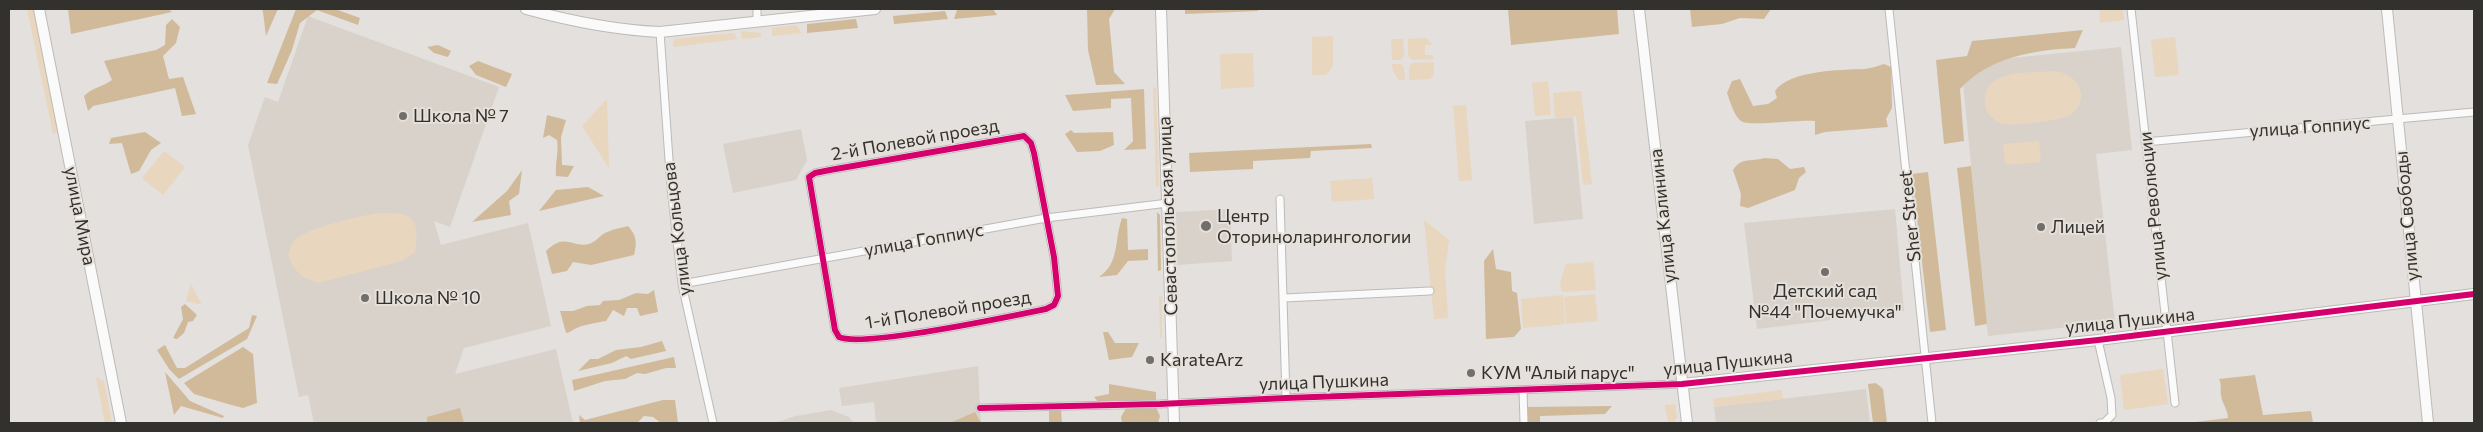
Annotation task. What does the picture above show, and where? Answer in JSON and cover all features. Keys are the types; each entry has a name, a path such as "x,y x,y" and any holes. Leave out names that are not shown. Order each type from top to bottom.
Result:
{"street":[{"name":"улица Мира","path":"39,9 121,423"},
{"path":"529,9 567,20 636,31 660,32 875,9"},
{"path":"757,9 757,21"},
{"name":"Севастопольская улица","path":"1161,9 1174,423"},
{"name":"улица Калинина","path":"1639,9 1687,423"},
{"name":"Sher Street","path":"1889,9 1932,423"},
{"name":"улица Революции","path":"2131,9 2175,404"},
{"name":"улица Свободы","path":"2387,9 2428,423"},
{"name":"улица Кольцова","path":"660,32 671,188 682,284 713,423"},
{"name":"улица Гоппиус","path":"2146,142 2228,133 2398,121 2474,112"},
{"name":"2-й Полевой проезд","path":"822,258 809,177 823,171 1024,136 1030,143 1046,218"},
{"path":"1280,200 1286,398"},
{"name":"улица Гоппиус","path":"682,284 1046,218 1168,203"},
{"name":"1-й Полевой проезд","path":"822,258 838,338 846,341 954,326 1046,309 1054,305 1058,296 1046,218"},
{"path":"1284,298 1430,291"},
{"name":"улица Пушкина","path":"980,408 1174,404 1286,398 1682,384 2098,340 2415,303 2474,294"},
{"path":"2098,340 2111,398 2112,415 2104,423 2100,423"},
{"path":"1523,390 1524,423"}],"shaded area":[{"path":"27,9 34,9 58,127 57,132 53,134"},
{"path":"68,9 168,9 172,12 71,34"},
{"path":"262,9 278,9 266,36 263,12"},
{"path":"296,9 335,9 360,18 358,25 317,10 300,23 292,50 277,84 267,83"},
{"path":"993,9 997,15 954,19 957,10"},
{"path":"1087,9 1115,9 1109,19 1114,72 1125,84 1096,85 1088,50"},
{"path":"1185,9 1258,9 1258,11 1185,14"},
{"path":"1508,9 1617,9 1619,34 1511,45"},
{"path":"1690,9 1771,9 1764,19 1740,18 1722,24 1692,27"},
{"path":"2099,9 2123,9 2124,20 2100,23"},
{"path":"945,11 948,19 894,24 893,16"},
{"path":"308,16 499,87 450,227 434,221 441,245 528,223 551,326 464,348 455,374 556,349 573,423 314,423 308,395 299,397 248,145 265,97 278,102"},
{"path":"172,19 180,27 176,43 163,56 169,79 183,77 196,114 182,116 175,88 93,106 88,111 84,96 112,80 104,61 156,50 165,45 166,25"},
{"path":"856,19 858,28 807,33 807,24"},
{"path":"796,25 802,33 772,36 772,28"},
{"path":"2083,30 2075,48 2028,53 2013,57 1984,69 1972,78 1960,89 1964,141 1944,144 1936,60 1967,56 1972,41"},
{"path":"741,31 761,33 761,37 742,39"},
{"path":"735,34 737,39 673,47 674,39"},
{"path":"1333,36 1333,66 1326,75 1312,75 1312,37"},
{"path":"2175,37 2179,75 2155,77 2151,40"},
{"path":"1426,38 1433,45 1425,45 1425,55 1433,55 1434,59 1412,60 1408,56 1408,39"},
{"path":"1391,39 1403,39 1404,56 1401,60 1392,60"},
{"path":"438,45 451,51 448,57 434,53 427,47"},
{"name":"Лицей","path":"2121,47 2132,150 2096,154 2115,322 1988,336 1961,63"},
{"path":"1253,53 1254,87 1221,89 1220,54"},
{"path":"478,61 512,74 506,87 476,75 469,66"},
{"path":"1434,62 1434,74 1430,79 1409,80 1409,67 1412,63"},
{"path":"1392,64 1401,64 1404,67 1405,80 1399,80 1393,71"},
{"path":"1884,64 1891,67 1892,108 1886,119 1888,127 1825,132 1815,135 1815,121 1745,123 1736,116 1727,93 1732,81 1740,79 1753,106 1768,104 1777,98 1775,91 1782,84 1792,79 1817,72 1865,69"},
{"path":"2054,71 2070,76 2080,88 2081,102 2070,115 2026,124 2002,124 1987,112 1985,97 1988,88 1994,81 2012,74"},
{"path":"1548,81 1551,115 1535,116 1532,83"},
{"path":"1153,87 1156,88 1159,186 1156,187"},
{"path":"1144,89 1146,149 1124,150 1133,141 1131,98 1111,99 1111,108 1073,111 1065,95"},
{"path":"1581,91 1592,184 1583,185 1576,116 1555,118 1553,93"},
{"path":"607,99 609,168 582,126"},
{"path":"1466,105 1472,180 1459,181 1453,106"},
{"path":"547,115 566,120 561,137 562,165 574,166 568,177 556,176 557,140 549,135 543,138"},
{"path":"1573,117 1583,219 1534,224 1525,121"},
{"path":"801,129 807,160 796,180 733,193 723,144"},
{"path":"1071,130 1074,133 1113,132 1114,145 1100,151 1077,152 1065,134"},
{"path":"145,132 161,143 151,150 139,171 131,174 122,143 109,144 111,138"},
{"path":"2039,141 2041,162 2005,165 2003,144"},
{"path":"1371,144 1372,148 1311,151 1310,158 1253,161 1253,169 1190,172 1189,153"},
{"path":"164,151 185,167 163,195 142,178"},
{"path":"1764,158 1778,159 1790,169 1804,167 1806,172 1799,178 1795,190 1748,208 1740,206 1741,194 1733,170 1739,163"},
{"path":"1971,166 1987,324 1975,326 1957,168"},
{"path":"522,170 519,194 509,201 511,215 472,222 507,191"},
{"path":"1928,172 1946,330 1930,332 1912,174"},
{"path":"1372,178 1374,199 1332,202 1330,181"},
{"path":"588,187 604,196 539,211 556,190"},
{"path":"1230,209 1232,261 1177,265 1176,212"},
{"name":"Детский сад №44 \"Почемучка\"","path":"1895,209 1904,311 1757,329 1744,223"},
{"path":"1157,212 1160,215 1161,270 1158,271"},
{"path":"378,213 400,214 412,219 416,231 415,252 402,261 318,283 303,277 293,267 288,255 293,242 300,236 333,223"},
{"path":"1122,218 1127,219 1128,250 1148,249 1148,260 1128,261 1117,275 1099,277 1106,271 1113,258"},
{"path":"1424,220 1449,240 1445,270 1448,318 1434,319"},
{"path":"628,226 636,240 634,255 591,265 573,262 567,271 552,274 546,251 553,245 563,241 583,245 589,244 605,233"},
{"path":"1493,249 1496,269 1511,272 1512,291 1517,293 1521,329 1514,337 1486,339 1484,261"},
{"path":"1593,262 1596,290 1562,292 1560,283 1566,264"},
{"path":"191,284 202,305 186,301"},
{"path":"654,290 658,312 640,316 637,308 627,308 624,316 613,310 606,321 580,327 566,333 560,311 573,311 587,306 600,305 603,301 619,300 636,293 648,294"},
{"path":"1595,294 1598,321 1566,324 1564,297"},
{"path":"1563,295 1565,324 1523,328 1521,299"},
{"path":"1159,296 1162,297 1162,337 1160,338"},
{"path":"185,304 197,315 193,321 188,322 184,333 177,339 173,338 183,319 181,307"},
{"path":"252,315 257,316 247,339 179,379 169,369 157,350 165,345 177,368 185,368 249,328"},
{"path":"1103,332 1108,332 1115,343 1139,343 1132,357 1109,360"},
{"path":"662,341 666,351 631,359 626,356 612,363 578,371 590,359 598,359 616,350 641,347"},
{"path":"243,347 253,354 257,403 243,408 228,404 194,394 184,383"},
{"path":"674,357 676,368 666,368 645,374 637,373 625,379 605,381 574,391 572,380"},
{"path":"978,366 981,423 876,423 874,402 842,406 839,388"},
{"path":"2163,369 2168,404 2124,410 2120,375"},
{"path":"165,372 190,401 224,416 223,418 181,406 174,415"},
{"path":"2255,375 2263,415 2311,411 2313,423 2188,423 2228,418 2219,379"},
{"path":"96,377 104,381 112,423 105,423"},
{"path":"1876,383 1883,389 1887,423 1873,423 1868,384"},
{"path":"1109,384 1156,392 1156,402 1099,403 1094,397 1109,394"},
{"path":"1866,389 1870,423 1716,423 1714,407"},
{"path":"1782,390 1783,399 1714,407 1713,399"},
{"path":"663,400 675,400 678,423 661,423 653,417 644,416 637,423 580,423 579,415 585,420"},
{"path":"1675,404 1677,417 1674,423 1668,423 1665,405"},
{"path":"1612,406 1605,414 1540,416 1540,423 1526,423 1526,407"},
{"path":"1156,407 1160,416 1158,423 1122,423 1121,417 1126,408"},
{"path":"460,408 464,423 427,423 427,417"},
{"path":"831,410 849,417 854,423 774,423 796,416"},
{"path":"1049,410 1061,410 1062,423 1049,423"},
{"path":"975,412 981,423 950,423"}],"cycle path":[{"path":"1024,136 1031,143 1034,153 1054,257 1058,296 1054,305 1046,309 1003,318 906,335 853,339 839,337 835,330 809,177 815,173 830,170 1024,136"},
{"path":"980,408 1160,404 1682,384 2098,340 2474,294"}],"place":[{"name":"Школа № 7","path":"403,116"},
{"name":"Центр Оториноларингологии","path":"1206,226"},
{"name":"Лицей","path":"2041,227"},
{"name":"Детский сад №44 \"Почемучка\"","path":"1825,272"},
{"name":"Школа № 10","path":"365,298"},
{"name":"KarateArz","path":"1150,360"},
{"name":"КУМ \"Алый парус\"","path":"1471,373"}]}
